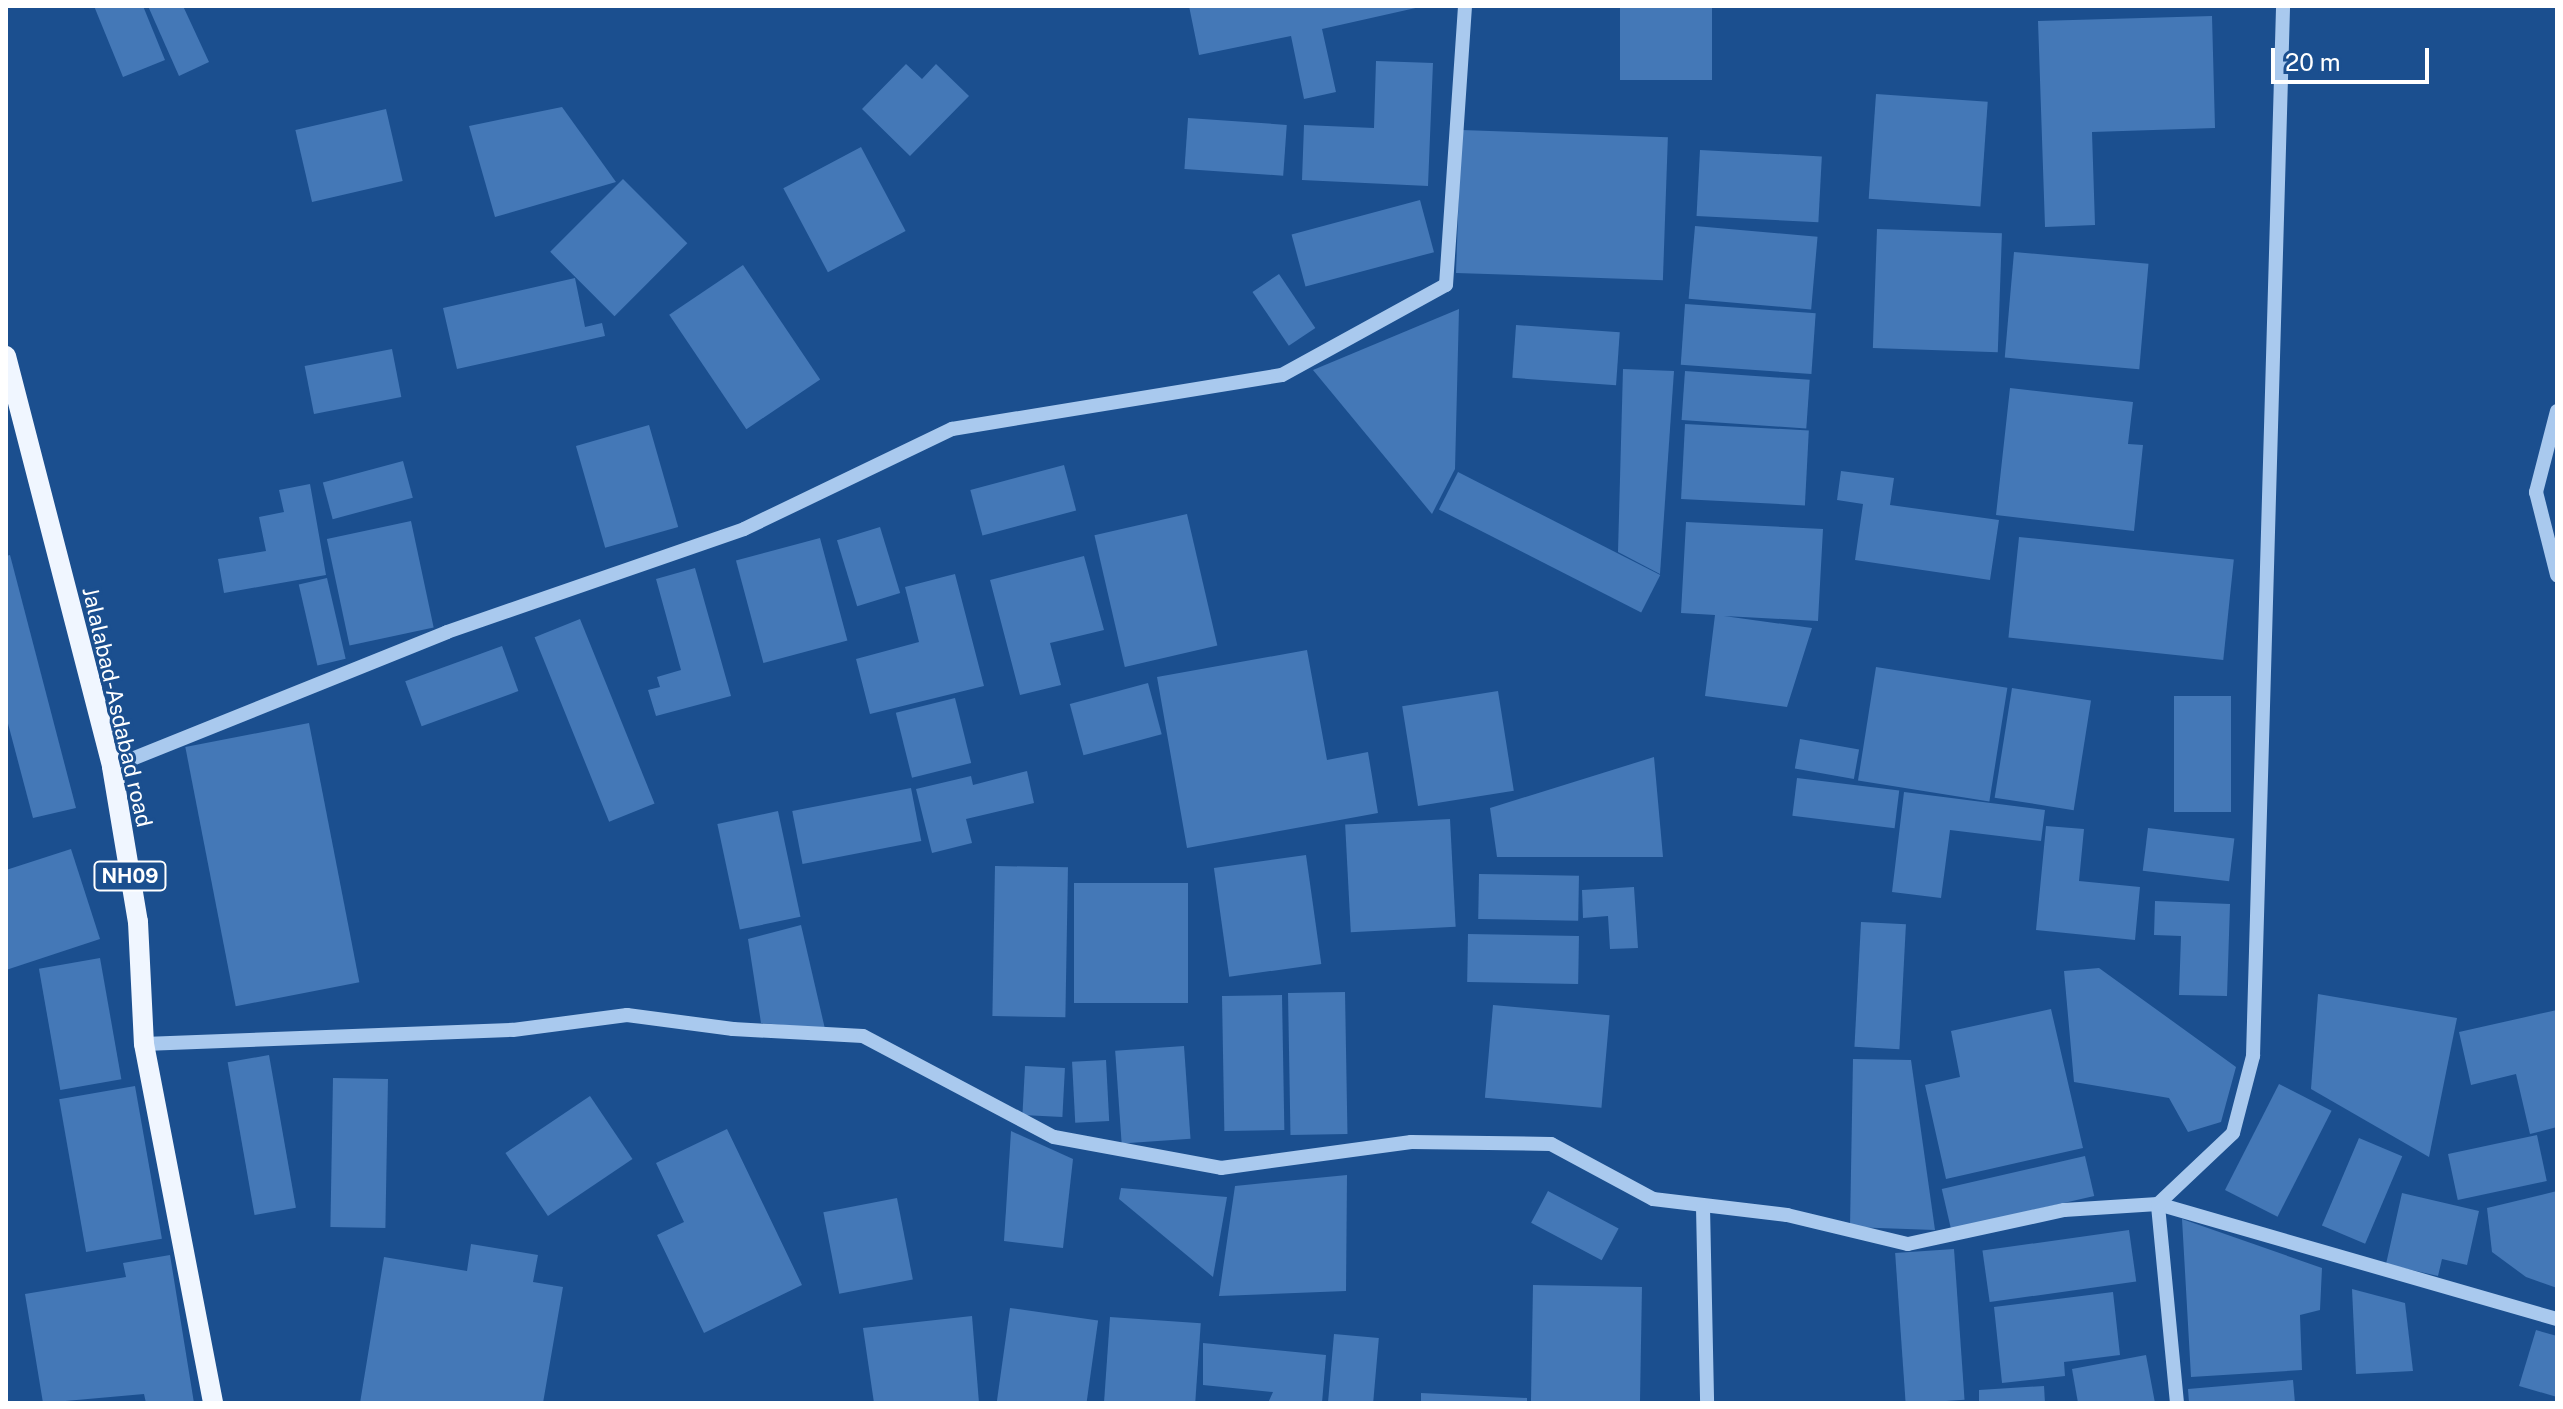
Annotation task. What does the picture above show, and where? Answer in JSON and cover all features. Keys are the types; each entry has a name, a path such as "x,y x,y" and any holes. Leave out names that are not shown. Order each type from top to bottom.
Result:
{"main road":[{"name":"Jalalabad-Asdabad road","path":"6,356 112,767 138,922 144,1044 213,1403"}],"street":[{"path":"112,767 447,632 744,529 952,429 1282,375 1446,285 1465,6"},
{"path":"2158,1204 2233,1133 2253,1056 2283,6"},
{"path":"2555,568 2536,492 2557,411"},
{"path":"144,1044 513,1030 627,1015 733,1029 863,1036 1054,1137 1221,1168 1411,1142 1551,1144 1653,1199 1787,1215 1908,1244 2064,1210 2158,1204 2557,1319"},
{"path":"2158,1204 2177,1403"},
{"path":"1703,1207 1707,1403"}],"building":[{"path":"94,6 143,6 165,60 123,77"},
{"path":"148,6 183,6 209,62 179,76"},
{"path":"1189,6 1420,7 1322,29 1336,92 1304,99 1291,36 1199,55"},
{"path":"1620,6 1712,6 1712,80 1620,80"},
{"path":"2212,16 2215,128 2092,132 2095,225 2045,227 2038,21"},
{"path":"1376,61 1433,63 1428,186 1302,180 1304,125 1374,128"},
{"path":"906,64 922,79 936,64 969,96 910,156 862,109"},
{"path":"1876,94 1988,102 1980,207 1869,199"},
{"path":"562,107 616,182 495,217 469,126"},
{"path":"386,109 403,181 312,202 295,130"},
{"path":"1188,118 1287,125 1283,176 1184,169"},
{"path":"1461,130 1668,137 1663,280 1456,273"},
{"path":"861,147 906,231 828,272 783,188"},
{"path":"1700,150 1822,156 1818,222 1697,216"},
{"path":"623,179 687,243 615,316 550,252"},
{"path":"1420,200 1434,252 1306,287 1292,234"},
{"path":"1695,226 1818,237 1811,309 1689,299"},
{"path":"1877,229 2002,233 1998,352 1873,348"},
{"path":"2014,252 2148,264 2139,369 2005,358"},
{"path":"743,265 820,379 746,429 669,315"},
{"path":"1279,274 1315,328 1289,346 1252,292"},
{"path":"575,278 585,327 602,323 605,336 457,369 443,308"},
{"path":"1685,304 1816,313 1811,374 1681,365"},
{"path":"1459,309 1455,469 1432,514 1313,370"},
{"path":"1516,325 1620,332 1616,385 1512,378"},
{"path":"392,349 401,397 314,414 305,366"},
{"path":"1623,369 1674,371 1660,574 1618,552"},
{"path":"1685,371 1810,380 1806,429 1682,420"},
{"path":"2010,388 2133,402 2128,444 2143,445 2134,531 1996,515"},
{"path":"1685,424 1809,430 1805,505 1681,499"},
{"path":"649,425 678,527 605,548 576,446"},
{"path":"403,461 413,498 333,519 323,482"},
{"path":"1064,465 1076,510 982,536 970,490"},
{"path":"1841,471 1894,478 1890,505 1999,520 1990,580 1855,560 1863,504 1837,500"},
{"path":"1458,472 1660,575 1641,612 1439,509"},
{"path":"310,484 326,575 224,593 218,559 266,551 259,517 284,512 279,490"},
{"path":"1187,514 1217,646 1125,667 1094,535"},
{"path":"411,521 434,628 350,645 327,539"},
{"path":"1686,522 1823,529 1818,621 1724,616 1812,628 1787,707 1705,696 1715,615 1681,613"},
{"path":"880,527 900,593 857,606 837,540"},
{"path":"2019,537 2234,560 2223,660 2008,637"},
{"path":"820,538 847,640 763,663 736,561"},
{"path":"10,555 76,808 33,818 6,716 6,556"},
{"path":"1084,556 1104,630 1050,643 1061,685 1020,695 990,580"},
{"path":"695,568 731,696 656,716 648,690 660,687 657,677 681,670 656,579"},
{"path":"955,574 984,686 870,714 856,659 919,642 905,587"},
{"path":"327,578 346,659 317,665 299,585"},
{"path":"580,619 655,804 609,822 535,637"},
{"path":"502,646 518,691 422,726 405,681"},
{"path":"1307,650 1327,760 1368,752 1378,813 1187,848 1157,677"},
{"path":"1876,667 2007,688 1989,801 1858,781"},
{"path":"1148,683 1162,734 1083,755 1070,704"},
{"path":"2012,688 2091,701 2074,810 1995,798"},
{"path":"1498,691 1514,791 1418,806 1402,706"},
{"path":"2174,696 2231,696 2231,812 2174,812"},
{"path":"955,698 971,763 912,778 896,713"},
{"path":"309,723 359,982 236,1006 185,747"},
{"path":"1800,739 1859,749 1854,779 1795,769"},
{"path":"1654,757 1663,857 1497,857 1490,808"},
{"path":"1027,771 1034,803 966,819 972,843 932,853 916,789 971,776 973,785"},
{"path":"1797,778 1899,791 1895,828 1792,816"},
{"path":"911,788 921,841 803,864 792,811"},
{"path":"1904,792 2045,810 2041,841 1950,830 1941,898 1892,892"},
{"path":"778,811 800,917 740,930 717,824"},
{"path":"1450,819 1456,927 1351,932 1345,824"},
{"path":"2046,826 2084,829 2079,881 2140,887 2135,940 2036,930"},
{"path":"2148,828 2234,839 2229,881 2143,871"},
{"path":"71,849 100,939 6,970 6,870"},
{"path":"1306,855 1321,964 1229,977 1214,868"},
{"path":"995,866 1068,867 1065,1017 992,1016"},
{"path":"1479,874 1579,876 1578,921 1478,919"},
{"path":"1074,883 1188,883 1188,1003 1074,1003"},
{"path":"1634,887 1638,948 1610,949 1608,916 1583,918 1582,890"},
{"path":"2155,901 2230,904 2227,996 2179,995 2181,936 2154,935"},
{"path":"1861,922 1906,924 1899,1049 1854,1047"},
{"path":"801,925 825,1029 761,1023 748,939"},
{"path":"1468,934 1579,936 1578,984 1467,982"},
{"path":"100,958 121,1079 60,1090 39,969"},
{"path":"2099,968 2236,1067 2221,1122 2188,1132 2169,1098 2074,1082 2064,971"},
{"path":"1345,992 1347,1134 1290,1135 1288,993"},
{"path":"2318,994 2457,1018 2429,1157 2311,1089"},
{"path":"1282,995 1284,1130 1224,1131 1222,996"},
{"path":"1493,1005 1610,1015 1601,1108 1485,1098"},
{"path":"2051,1009 2083,1148 1946,1179 1925,1085 1960,1077 1951,1031"},
{"path":"2557,1010 2557,1127 2530,1134 2516,1074 2471,1085 2459,1032"},
{"path":"1184,1046 1190,1139 1122,1144 1115,1051"},
{"path":"269,1055 296,1208 255,1215 228,1062"},
{"path":"1853,1059 1911,1060 1935,1230 1850,1227"},
{"path":"1106,1060 1109,1121 1075,1123 1072,1062"},
{"path":"1025,1066 1065,1068 1062,1117 1022,1115"},
{"path":"333,1078 388,1079 385,1228 330,1227"},
{"path":"2279,1084 2332,1111 2278,1217 2225,1190"},
{"path":"135,1086 162,1239 86,1252 59,1099"},
{"path":"590,1096 632,1159 548,1216 505,1153"},
{"path":"727,1129 802,1285 704,1333 657,1235 684,1222 656,1163"},
{"path":"1011,1131 1073,1159 1063,1248 1004,1241"},
{"path":"2537,1135 2547,1181 2458,1200 2448,1154"},
{"path":"2359,1138 2402,1156 2365,1244 2322,1225"},
{"path":"2085,1156 2094,1196 1951,1229 1942,1189"},
{"path":"1347,1175 1346,1291 1219,1296 1235,1186"},
{"path":"1121,1188 1227,1197 1213,1277 1119,1199"},
{"path":"1548,1191 1619,1229 1602,1260 1531,1223"},
{"path":"2557,1191 2557,1288 2526,1277 2492,1252 2487,1208"},
{"path":"2402,1193 2479,1211 2467,1265 2442,1259 2438,1276 2386,1264"},
{"path":"897,1198 913,1279 839,1294 823,1212"},
{"path":"2182,1219 2322,1268 2320,1310 2300,1315 2302,1370 2191,1377"},
{"path":"2129,1230 2136,1281 1990,1302 1982,1251"},
{"path":"471,1244 538,1255 533,1282 563,1287 543,1403 360,1403 384,1257 467,1271"},
{"path":"1954,1249 1965,1400 1906,1403 1895,1253"},
{"path":"170,1255 194,1403 146,1403 144,1394 43,1403 25,1294 126,1277 123,1263"},
{"path":"1533,1285 1642,1287 1640,1403 1531,1403"},
{"path":"2352,1289 2405,1303 2413,1371 2356,1374"},
{"path":"2113,1292 2120,1355 2064,1362 2065,1376 2002,1383 1994,1307"},
{"path":"1010,1308 1098,1320 1087,1403 997,1403"},
{"path":"972,1316 979,1403 874,1403 863,1328"},
{"path":"1110,1317 1201,1323 1195,1403 1104,1403"},
{"path":"2536,1330 2557,1336 2557,1397 2519,1386"},
{"path":"1334,1334 1379,1338 1373,1403 1328,1403"},
{"path":"1203,1343 1326,1355 1322,1403 1268,1403 1273,1392 1203,1385"},
{"path":"2146,1355 2155,1403 2078,1403 2072,1369"},
{"path":"2293,1380 2295,1403 2189,1403 2188,1389"},
{"path":"2044,1386 2045,1403 1979,1403 1979,1390"},
{"path":"1421,1393 1527,1398 1527,1403 1421,1403"}]}
